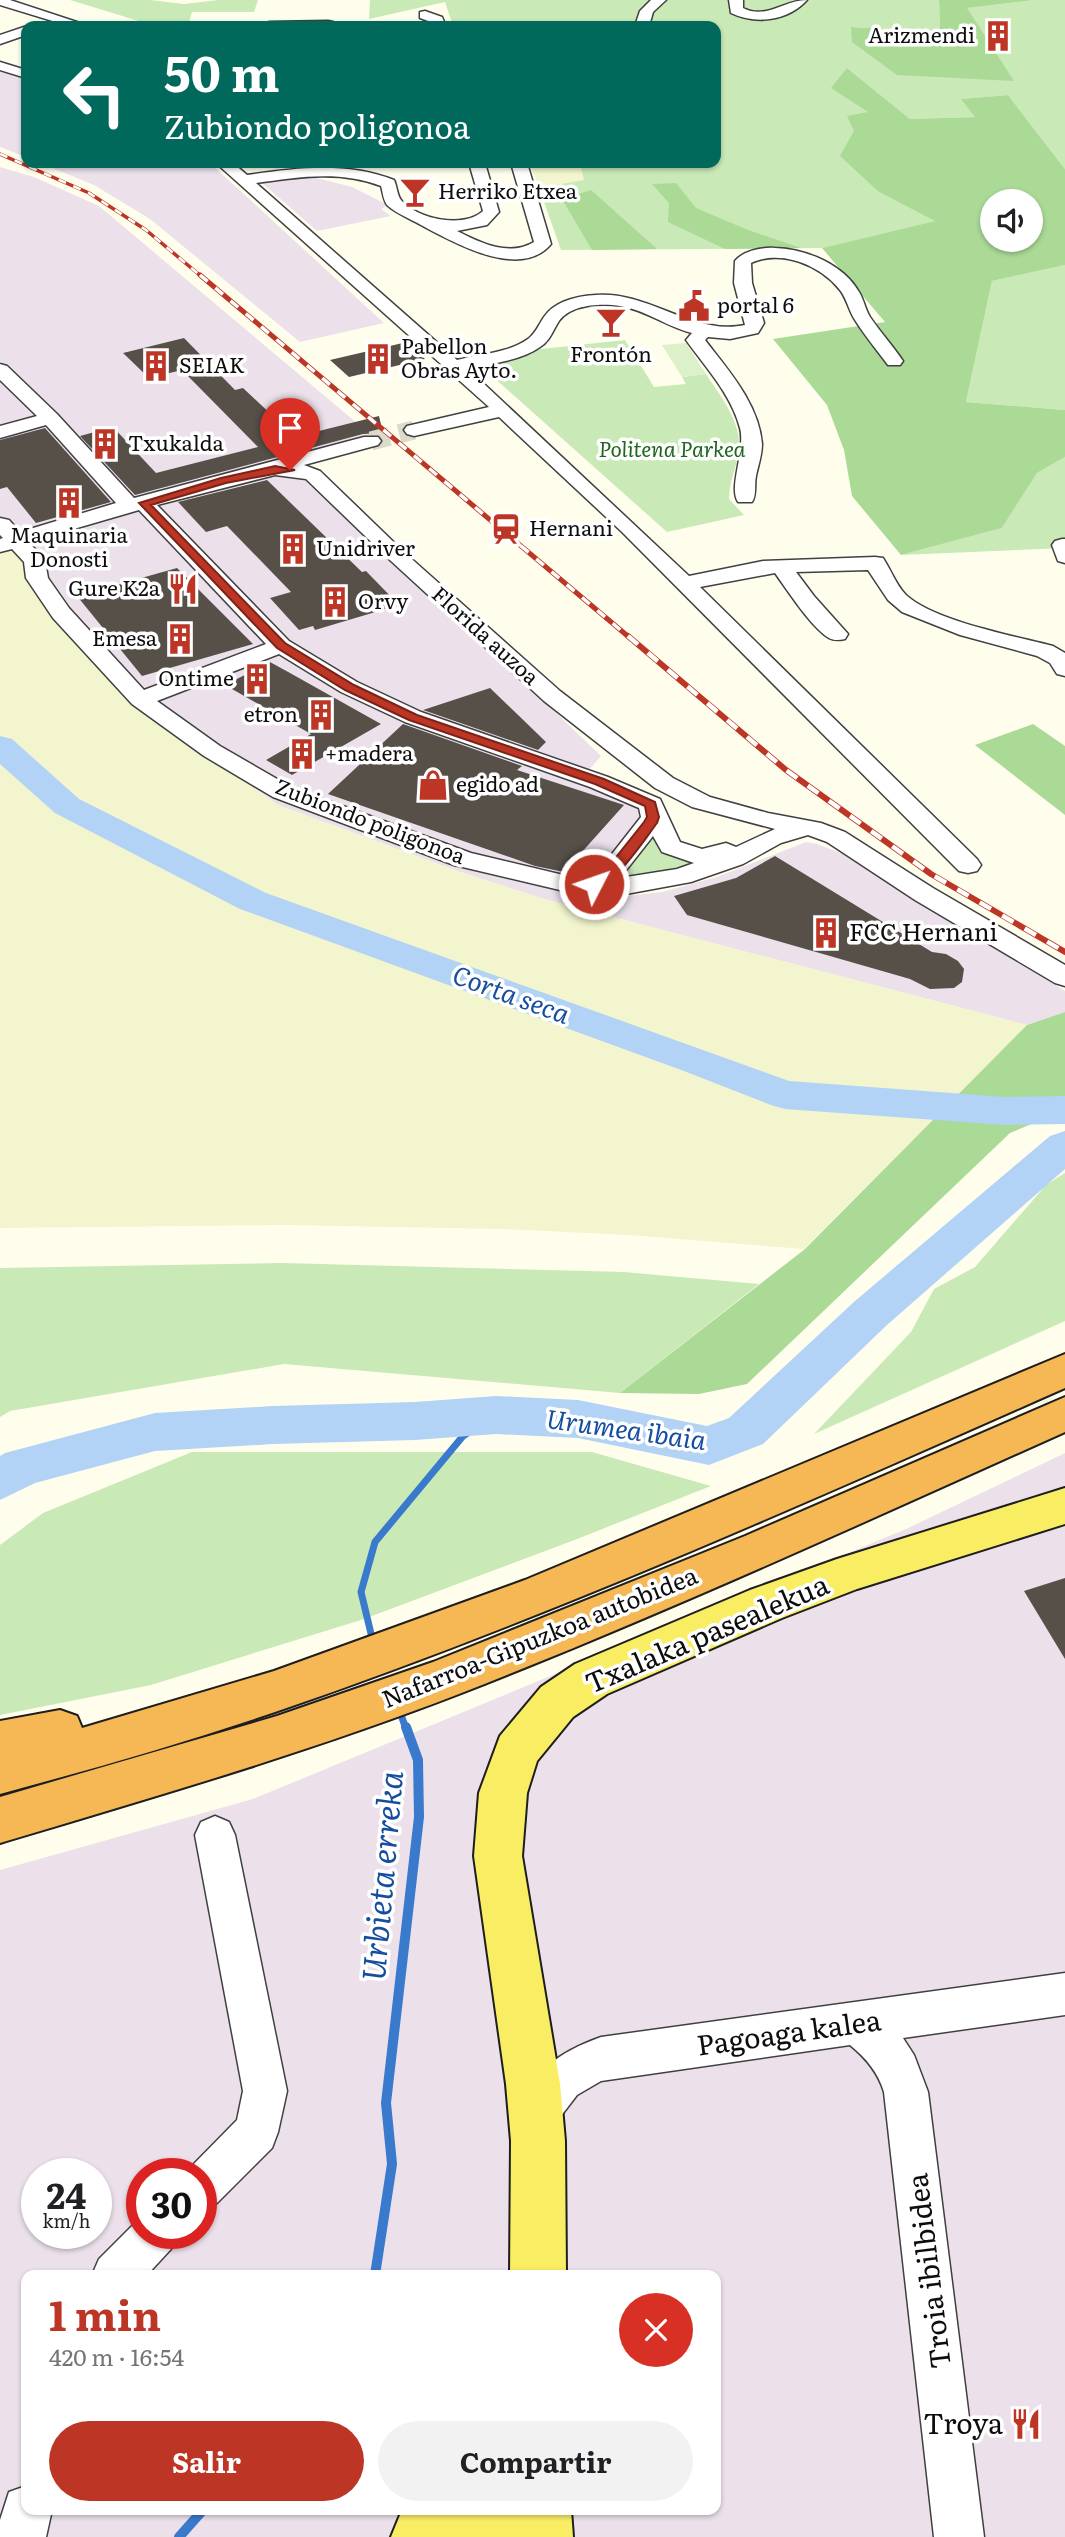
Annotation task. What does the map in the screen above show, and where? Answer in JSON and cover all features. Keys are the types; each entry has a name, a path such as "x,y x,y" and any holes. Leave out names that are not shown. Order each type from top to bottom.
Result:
{"highway":[{"name":"Nafarroa-Gipuzkoa autobidea","path":"0,1820 159,1773 264,1705 347,1667 575,1581 1065,1370"},
{"name":"Nafarroa-Gipuzkoa autobidea","path":"0,1772 264,1705 443,1679 760,1549 1065,1414"},
{"path":"0,1743 106,1720 264,1705"},
{"path":"0,1842 33,1832 159,1773"}],"main road":[{"name":"Txalaka pasealekua","path":"538,2270 536,2114 498,1856 499,1814 517,1751 557,1702 591,1679 766,1604 853,1572 1065,1506"},
{"path":"541,2515 542,2537"},
{"path":"446,2523 491,2521 502,2525 517,2537"}],"street":[{"path":"644,21 648,11 659,0"},
{"path":"736,0 736,10 741,14 767,16 793,7 800,0"},
{"path":"0,1 44,21 66,21"},
{"path":"0,12 17,7"},
{"path":"425,15 437,21"},
{"path":"0,40 21,32"},
{"path":"0,66 21,72"},
{"path":"438,225 478,223 486,219 491,212 478,168"},
{"path":"243,172 325,171 377,178 388,183 393,202 491,252 521,255 544,244 521,168"},
{"path":"243,172 453,366 495,411 685,583 968,865"},
{"path":"453,366 531,345 543,335 557,312 586,301 632,303 702,333 737,334 752,329 755,323 743,283 743,261 761,254 797,255 840,280 852,293 859,314 894,361"},
{"path":"702,333 695,340 741,406 749,425 753,446 743,490 745,498"},
{"path":"0,370 281,646 349,687 413,717 599,782 651,804 659,816 662,831 671,847 692,855 711,855 734,848 756,831"},
{"path":"414,430 495,411"},
{"path":"0,432 50,418"},
{"path":"275,469 279,464 371,441"},
{"path":"5,536 275,469 305,471 322,454"},
{"name":"Florida auzoa","path":"305,471 313,475 398,557 552,696 664,783 689,798 726,810 756,831"},
{"name":"Zubiondo poligonoa","path":"5,536 34,561 37,578 61,613 140,699 212,751 282,792 463,859 581,887 626,886 682,876 734,858 756,831 784,833 812,828 850,845 924,894 1065,977"},
{"path":"685,583 763,567 876,563 884,580 901,602 955,625 1045,651 1058,658 1065,669"},
{"path":"782,567 806,601 837,634"},
{"path":"140,699 281,646"},
{"path":"581,887 603,880 610,874 650,823 653,817 651,804"},
{"path":"215,1835 265,2091 256,2132 217,2171"},
{"name":"Pagoaga kalea","path":"536,2114 546,2095 569,2073 581,2064 601,2059 1065,1994"},
{"name":"Troia ibilbidea","path":"856,2024 876,2038 891,2054 900,2071 906,2092 959,2537"},
{"path":"120,2270 140,2249"},
{"path":"21,2537 26,2515"}],"shaded area":[{"path":"0,70 21,76 21,155 0,147"},
{"path":"0,167 34,177 99,206 376,439 0,539 0,370 7,367 0,361"},
{"path":"52,168 215,168 384,323 300,342 150,219 94,185"},
{"path":"305,175 352,187 388,205 381,209 391,216 317,231 262,183"},
{"path":"299,466 601,756 587,772 639,788 643,813 603,868 619,897 662,892 717,877 806,842 817,844 841,853 1065,991 1065,1012 1027,1025 544,899 457,871 278,805 154,719 14,539"},
{"path":"1065,1453 1065,2537 0,2537 0,1870 253,1799 906,1529"}],"green space":[{"path":"70,0 150,0 184,4 219,0 258,0 254,12 192,12 189,21 139,21"},
{"path":"370,0 939,0 940,32 852,27 852,42 1013,81 966,8 1034,0 1065,0 1065,169 1008,95 962,99 976,117 910,119 847,68 869,112 855,131 879,192 936,221 822,248 561,250 539,188 584,180 581,168 721,168 721,21 451,21 445,2 369,19"},
{"path":"939,0 1034,0 967,8 1014,81 897,75 852,42 851,27 940,32"},
{"path":"847,68 910,119 975,117 961,99 1008,95 1065,169 1065,265 992,281 966,402 1065,410 1065,457 1037,473 1002,528 901,555 852,496 844,450 827,405 773,339 885,322 822,248 935,221 879,192 840,156 854,131 847,116 868,112 831,88"},
{"path":"532,168 581,168 585,180 539,188"},
{"path":"676,183 696,208 801,248 725,249 668,222 669,203 652,184"},
{"path":"591,190 657,249 592,250 562,199"},
{"path":"1065,265 1065,410 966,402 992,281"},
{"name":"Politena Parkea","path":"625,340 654,387 686,384 682,377 706,374 729,410 737,429 739,450 729,499 744,515 667,532 482,367 541,349"},
{"path":"686,343 706,374 682,377 662,345"},
{"path":"1065,457 1065,548 901,555 1002,528 1037,473"},
{"path":"14,539 154,719 278,805 457,871 544,899 1027,1025 804,1249 629,1235 500,1229 289,1225 0,1228 0,550"},
{"path":"1033,724 1065,746 1065,815 975,745"},
{"path":"653,834 664,849 677,857 711,862 632,878 622,873"},
{"path":"1065,1012 1065,1110 1010,1133 747,1384 699,1394 620,1393 805,1249 1027,1025"},
{"path":"1065,1173 1065,1321 814,1434 911,1332 934,1289 975,1267 1046,1185"},
{"path":"282,1263 624,1272 759,1284 620,1393 284,1364 10,1411 0,1417 0,1268"},
{"path":"192,1452 592,1452 711,1486 361,1620 151,1685 0,1715 0,1545 43,1513"}],"building":[{"path":"184,338 235,390 243,388 295,437 379,416 383,433 363,434 135,495 80,436 113,427 156,473 258,447 182,370 149,378 123,353"},
{"name":"Pabellon Obras Ayto.","path":"407,342 425,359 349,377 330,360"},
{"path":"45,428 111,502 36,523 7,487 0,489 0,440"},
{"path":"267,480 399,605 315,630 313,626 299,630 270,598 291,592 227,526 206,532 178,502"},
{"path":"177,568 253,644 142,676 77,596"},
{"name":"etron","path":"270,662 381,724 292,775 266,760 311,734 225,685"},
{"path":"490,688 546,742 538,750 423,710"},
{"path":"403,724 522,766 517,770 624,805 564,872 535,866 328,794"},
{"name":"FCC Hernani","path":"775,856 932,952 946,954 958,961 964,969 962,982 954,988 930,989 910,979 687,915 674,896 736,878"},
{"path":"1065,1578 1065,1659 1024,1591"}],"waterway":[{"name":"Corta seca","path":"0,746 67,806 253,901 698,1061 785,1095 1005,1111 1065,1110"},
{"name":"Urumea ibaia","path":"0,1480 22,1467 155,1432 273,1425 415,1421 496,1415 578,1419 709,1446 746,1431 871,1313 1065,1146"},
{"name":"Urbieta erreka","path":"373,1642 361,1592 375,1542 463,1436 496,1415"},
{"name":"Urbieta erreka","path":"399,1709 406,1729"},
{"name":"Urbieta erreka","path":"376,2270 392,2164 386,2103 419,1817 418,1760 406,1727"},
{"name":"Urbieta erreka","path":"179,2537 199,2515"}],"tunnel":[{"path":"371,441 414,430"}],"railway":[{"path":"0,154 21,163"},
{"path":"32,168 89,193 146,230 202,277"},
{"path":"200,275 630,638"},
{"path":"628,636 786,770 931,874 1065,952"}],"place":[{"name":"Arizmendi","path":"998,36"},
{"name":"Herriko Etxea","path":"415,192"},
{"name":"portal 6","path":"694,306"},
{"name":"Frontón","path":"611,322"},
{"name":"Pabellon Obras Ayto.","path":"378,359"},
{"name":"SEIAK","path":"156,366"},
{"name":"Txukalda","path":"105,444"},
{"name":"Maquinaria Donosti","path":"69,503"},
{"name":"Hernani","path":"506,529"},
{"name":"Unidriver","path":"293,549"},
{"name":"Gure K2a","path":"183,589"},
{"name":"Orvy","path":"335,602"},
{"name":"Emesa","path":"180,639"},
{"name":"Ontime","path":"257,679"},
{"name":"etron","path":"321,715"},
{"name":"+madera","path":"302,754"},
{"name":"egido ad","path":"433,785"},
{"name":"FCC Hernani","path":"826,933"},
{"name":"Troya","path":"1026,2424"}],"route":[{"path":"290,470 275,469 224,480 144,503 281,646 349,687 413,717 599,782 651,804 653,817 650,823 610,874 594,884"}]}
